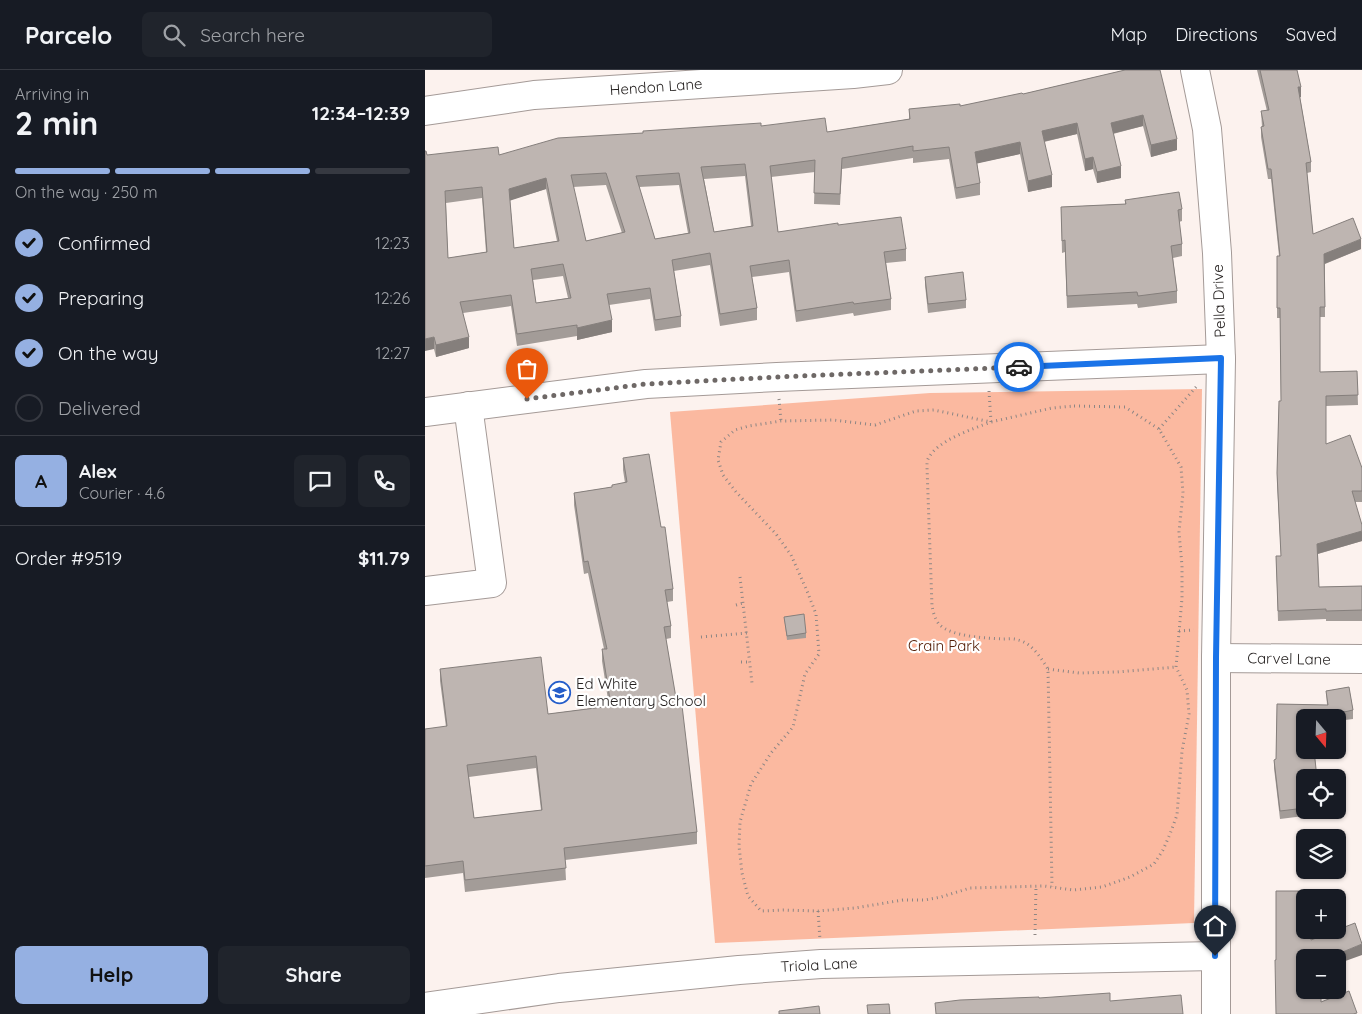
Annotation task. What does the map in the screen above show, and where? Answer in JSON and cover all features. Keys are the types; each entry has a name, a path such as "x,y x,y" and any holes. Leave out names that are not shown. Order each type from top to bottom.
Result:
{"street":[{"name":"Hendon Lane","path":"425,111 534,95 853,74 888,70"},
{"name":"Pella Drive","path":"1195,70 1207,129 1217,253 1221,358 1216,658 1216,1014"},
{"path":"425,412 646,384 1221,358"},
{"path":"425,591 492,583 468,406"},
{"name":"Carvel Lane","path":"1216,658 1362,660"},
{"name":"Triola Lane","path":"425,1007 559,988 739,970 821,964 1215,956"}],"path":[{"path":"1159,429 1221,358"},
{"path":"988,368 991,422"},
{"path":"991,422 934,410 916,411 875,425 833,420 781,421 749,426 735,430 721,442 718,460 723,475 736,492 776,534 791,555 816,614 819,654 805,674 793,727 771,753 751,784 740,822 739,846 742,873 748,896 761,911 818,910 855,908 903,900 925,900 970,888 1035,886 1052,888 1073,890 1102,886 1130,877 1154,864 1171,834 1177,815 1182,751 1189,714 1187,690 1177,667 1183,598 1179,532 1183,493 1181,467 1159,429 1125,408 1074,406 1052,408 991,422 945,442 928,458 931,606 934,616 940,624 949,630 961,634 1018,639 1035,651 1048,669 1052,888"},
{"path":"740,577 752,683"},
{"path":"736,605 743,603"},
{"path":"701,637 747,633"},
{"path":"741,662 750,662"},
{"path":"1048,669 1079,673 1177,667"},
{"path":"1035,886 1035,959"},
{"path":"818,910 821,964"}],"green space":[{"name":"Crain Park","path":"1202,389 1194,923 715,943 670,412 930,393"}],"building":[{"path":"1125,70 1160,70 1177,139 1151,145 1143,115 1111,123 1121,166 1097,172 1093,157 1085,159 1077,123 1042,131 1052,175 1028,181 1020,142 975,152 980,183 956,188 949,147 913,151 913,146 842,158 840,194 814,193 815,160 770,166 778,232 838,223 838,225 901,217 906,249 884,252 891,299 854,304 853,302 796,311 789,260 750,266 757,308 720,314 710,253 672,260 681,316 655,320 650,288 607,294 612,320 577,328 577,325 517,334 511,295 460,302 469,337 436,345 434,337 425,339 425,151 427,155 498,147 499,155 558,138 761,123 761,126 825,118 827,132 910,119 909,109 960,104 960,106 1023,94","holes":["745,164 753,226 714,232 701,167","606,173 625,232 586,241 571,175","679,173 690,233 655,239 636,176","546,178 559,241 514,248 509,189","482,187 487,252 448,258 445,191","563,264 571,298 536,303 531,269"]},
{"path":"1260,70 1297,70 1301,87 1298,87 1311,162 1306,163 1313,234 1353,218 1361,239 1324,254 1325,307 1320,307 1320,372 1357,371 1358,395 1326,396 1326,444 1350,435 1362,468 1362,491 1352,491 1362,531 1317,544 1319,587 1362,586 1362,610 1278,611 1276,556 1281,556 1277,473 1279,401 1281,401 1280,308 1277,308 1277,256 1280,256 1271,169 1268,169 1261,127 1264,126 1261,111 1269,110"},
{"path":"1179,192 1182,209 1178,210 1182,244 1171,246 1177,291 1138,296 1137,292 1067,296 1065,240 1062,241 1061,207 1126,204 1125,200"},
{"path":"963,272 966,300 928,304 925,277"},
{"path":"649,454 661,527 665,527 673,589 665,590 671,626 664,627 676,698 681,697 697,832 564,848 566,868 465,880 463,861 425,866 425,729 447,726 440,669 541,657 548,714 611,706 602,649 607,649 588,561 584,562 574,493 612,487 612,485 627,482 623,458","holes":["536,756 542,810 474,818 467,765"]},
{"path":"804,614 806,633 787,636 784,617"},
{"path":"1349,687 1353,710 1346,712 1346,709 1296,709 1296,759 1315,759 1316,769 1296,769 1296,809 1280,811 1274,760 1276,759 1277,704 1328,705 1326,691"},
{"path":"1276,891 1296,891 1296,939 1346,939 1346,926 1355,923 1362,944 1346,951 1346,949 1296,949 1296,999 1321,999 1321,1002 1329,999 1346,999 1346,992 1349,991 1357,1013 1276,1014"},
{"path":"1110,993 1110,1001 1181,995 1183,1014 936,1014 935,1003 960,1000 1039,998"},
{"path":"889,1004 890,1014 868,1014 867,1005"},
{"path":"819,1006 820,1014 779,1014 779,1011"}],"way so far":[{"path":"527,399 646,384 1019,367"}],"place":[{"name":"Ed White Elementary School","path":"560,693"}],"route":[{"path":"1019,367 1221,358 1216,658 1215,956"}]}
